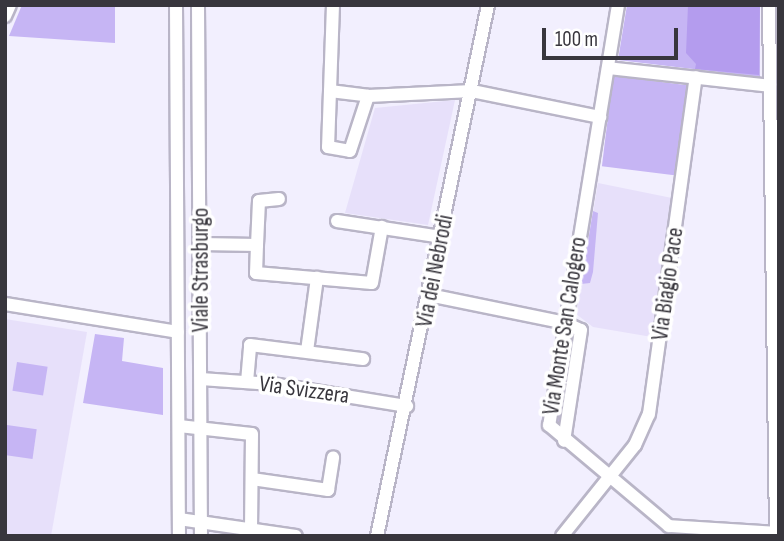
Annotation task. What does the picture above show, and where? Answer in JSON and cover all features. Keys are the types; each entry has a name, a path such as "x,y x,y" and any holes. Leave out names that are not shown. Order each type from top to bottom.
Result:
{"street":[{"path":"5,16 10,5"},
{"name":"Viale Strasburgo","path":"176,5 179,536"},
{"name":"Viale Strasburgo","path":"198,5 201,536"},
{"path":"333,5 328,147 350,151 368,96"},
{"name":"Via dei Nebrodi","path":"377,536 407,406 488,5"},
{"name":"Via Monte San Calogero","path":"618,5 549,422 564,441 669,526 776,534"},
{"path":"769,5 776,534"},
{"path":"608,68 771,86"},
{"name":"Via Biagio Pace","path":"562,536 641,435 652,402 696,77"},
{"path":"330,91 368,96 472,91 600,117"},
{"path":"177,104 199,104"},
{"path":"279,199 259,201 256,273 372,283 382,227"},
{"path":"337,221 441,237"},
{"path":"201,244 257,245"},
{"path":"307,351 317,278"},
{"path":"429,295 565,323 583,334 564,441"},
{"path":"5,304 178,332"},
{"path":"247,382 250,345 363,359"},
{"name":"Via Svizzera","path":"201,379 247,382 407,406"},
{"path":"179,426 200,426 252,434 251,529"},
{"path":"252,479 328,490 333,457"},
{"path":"179,519 296,536"}],"shaded area":[{"path":"22,5 115,5 115,43 9,36"},
{"path":"627,5 760,5 760,77 618,60"},
{"path":"688,5 760,5 759,75 695,69 696,64 686,53"},
{"path":"613,76 689,85 678,176 602,166"},
{"path":"455,100 428,225 345,213 375,108"},
{"path":"598,183 672,198 652,337 593,327 576,314"},
{"path":"593,211 598,213 593,272 590,283 581,284"},
{"path":"5,319 87,332 51,536 5,536"},
{"path":"567,333 579,336 562,430 554,424"},
{"path":"95,334 124,338 122,361 163,368 163,415 83,403"},
{"path":"17,362 48,367 43,395 12,391"},
{"path":"7,425 37,429 33,459 5,455"}]}
